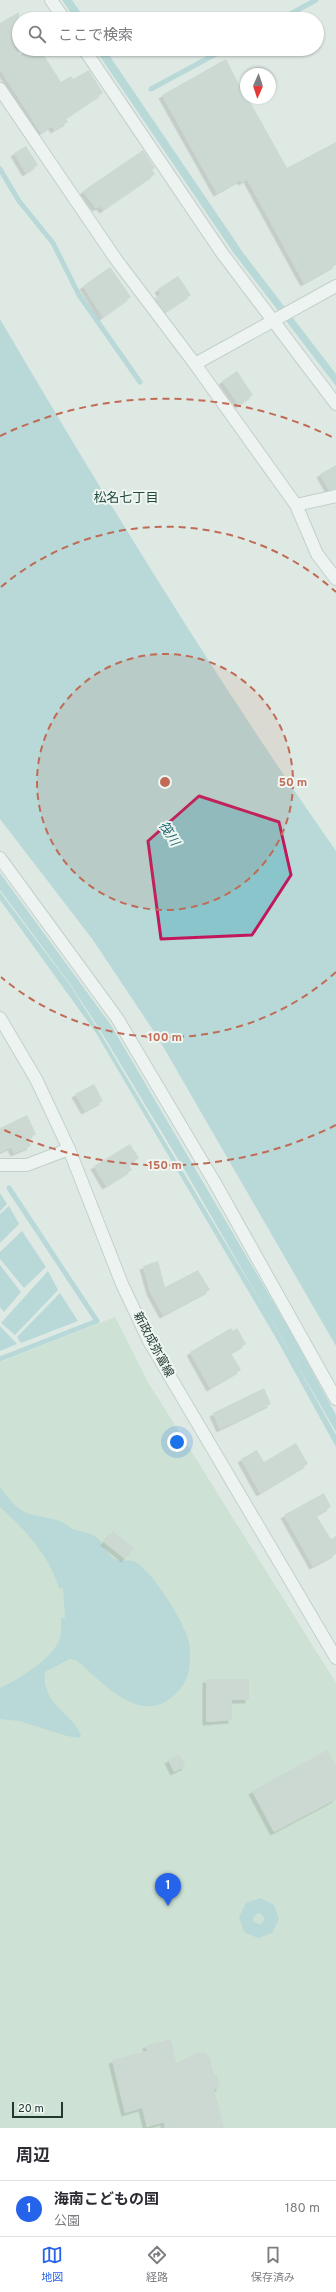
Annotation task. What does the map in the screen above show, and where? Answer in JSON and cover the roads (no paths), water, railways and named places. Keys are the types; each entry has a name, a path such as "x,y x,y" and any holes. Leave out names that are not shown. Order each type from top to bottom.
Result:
{"street":[{"path":"51,0 59,12"},
{"path":"89,56 135,126 336,404"},
{"path":"0,89 114,258 195,364 296,505 318,554 336,580"},
{"path":"195,364 336,286"},
{"path":"296,505 336,496"},
{"path":"0,858 117,1018 215,1183 336,1399"},
{"name":"新政成弥富線","path":"0,1018 36,1079 69,1150 122,1284 149,1341 336,1658"},
{"path":"0,1165 26,1165 69,1150"}],"water":[{"path":"62,0 72,0 80,12 70,12"},
{"path":"100,56 110,56 244,254 336,374 336,386 233,252"},
{"name":"筏川","path":"0,319 121,522 205,655 291,786 336,851 336,1346 157,1036 93,940 0,819"},
{"path":"0,873 111,1025 292,1334 336,1415 336,1432 184,1169 100,1030 70,984 0,890"},
{"path":"0,892 70,985 99,1031 281,1336 336,1435 336,1447 276,1338 96,1033 0,900"},
{"path":"0,1193 7,1204 0,1211"},
{"path":"9,1206 19,1224 0,1243 0,1214"},
{"path":"22,1231 46,1267 24,1288 0,1259 0,1252"},
{"path":"0,1265 21,1292 4,1312 0,1307"},
{"path":"48,1271 58,1290 15,1335 1,1323"},
{"path":"60,1293 78,1321 21,1343 17,1337"},
{"path":"0,1326 17,1344 0,1351"},
{"path":"0,1487 14,1505 26,1513 60,1521 73,1529 93,1535 101,1542 113,1558 133,1561 140,1565 148,1573 174,1610 189,1642 190,1656 187,1678 172,1697 159,1705 146,1706 133,1703 121,1697 109,1688 77,1661 70,1659 45,1672 45,1683 52,1700 76,1726 81,1735 79,1738 67,1736 19,1721 0,1719 0,1688 24,1675 40,1663 53,1650 60,1637 61,1618 65,1618 63,1588 59,1588 55,1576 43,1554 18,1524 0,1507"},
{"path":"260,1898 274,1905 279,1919 272,1933 258,1938 244,1932 239,1917 246,1903","holes":["258,1913 265,1919 260,1925 253,1921 253,1917"]}],"waterway":[{"path":"294,12 316,0"},
{"path":"151,89 212,56"},
{"path":"0,169 19,201 53,243 79,295 140,382"},
{"path":"0,1359 97,1321 9,1188"}],"place":[{"name":"海南こどもの国","path":"168,1906"}],"district":[{"name":"松名七丁目","path":"126,499"}]}
